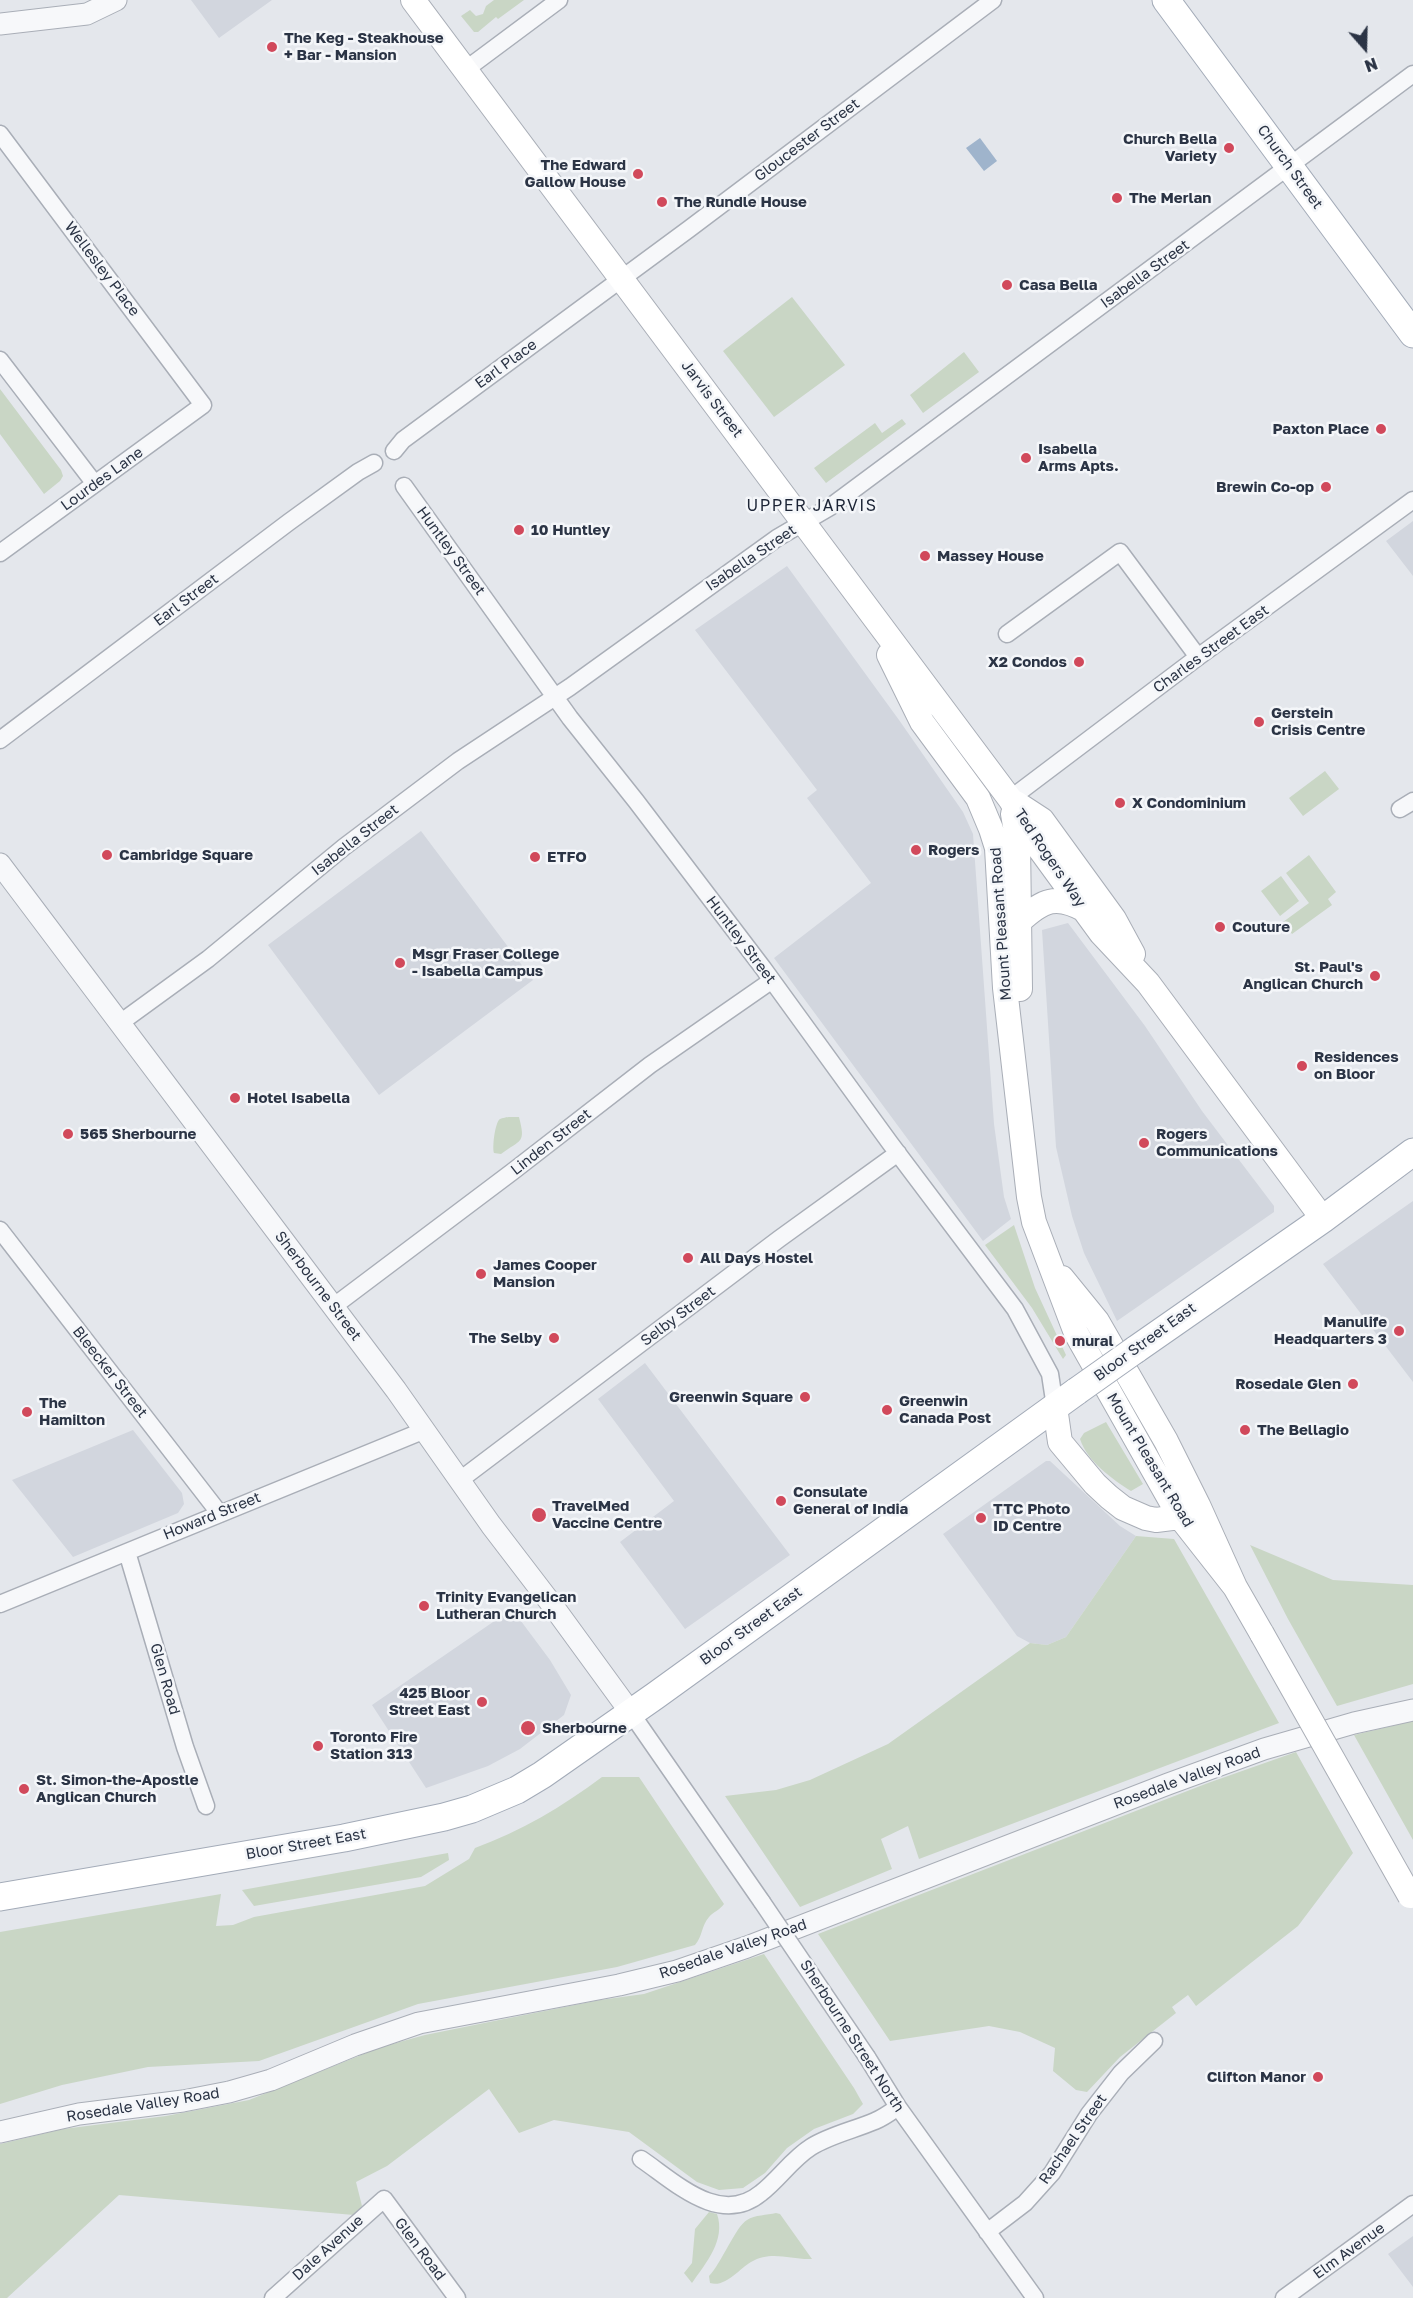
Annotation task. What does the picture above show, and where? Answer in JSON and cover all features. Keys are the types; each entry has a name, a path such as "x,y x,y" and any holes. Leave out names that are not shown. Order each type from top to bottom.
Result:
{"main road":[{"name":"Jarvis Street","path":"413,0 1010,799"},
{"name":"Church Street","path":"1166,0 1413,334"},
{"name":"Mount Pleasant Road","path":"863,602 922,722 978,798 997,848 1005,988 1029,1197 1034,1222 1048,1260 1076,1333 1180,1517 1235,1587"},
{"name":"Mount Pleasant Road","path":"1010,799 1018,843 1020,921 1020,993 1014,1066"},
{"name":"Ted Rogers Way","path":"1010,799 1039,848 1101,933 1148,983 1323,1219"},
{"name":"Ted Rogers Way","path":"1010,799 1042,820 1114,919 1148,983"},
{"path":"1020,921 1036,905 1049,901 1071,902 1085,910"},
{"name":"Bloor Street East","path":"0,1898 344,1838 444,1817 472,1809 517,1790 631,1713 1077,1391 1323,1219 1413,1152"},
{"name":"Mount Pleasant Road","path":"1048,1260 1097,1321 1166,1441 1235,1587 1412,1898"},
{"path":"1055,1407 1060,1442 1095,1484 1109,1497 1123,1508 1146,1518 1156,1520 1180,1517"}],"street":[{"path":"0,24 87,14 116,0"},
{"path":"465,70 559,0"},
{"name":"Gloucester Street","path":"621,279 993,0"},
{"name":"Isabella Street","path":"120,1023 208,959 344,847 458,761 555,697 777,538 830,507 1413,74"},
{"name":"Wellesley Place","path":"0,134 203,405"},
{"name":"Earl Place","path":"394,451 403,440 621,279"},
{"path":"0,360 95,484"},
{"name":"Lourdes Lane","path":"0,553 203,405"},
{"name":"Earl Street","path":"0,740 289,522 374,463"},
{"name":"Huntley Street","path":"404,486 555,697 643,810 1015,1309 1050,1374 1055,1407"},
{"name":"Charles Street East","path":"1010,799 1198,657 1413,500"},
{"path":"1007,634 1120,552 1198,657"},
{"name":"Sherbourne Street","path":"0,864 333,1306 631,1713"},
{"name":"Linden Street","path":"333,1306 650,1065 771,981"},
{"name":"Selby Street","path":"460,1480 779,1239 898,1153"},
{"name":"Bleecker Street","path":"0,1230 220,1514"},
{"name":"Howard Street","path":"0,1604 424,1430"},
{"name":"Glen Road","path":"127,1552 185,1747 206,1806"},
{"name":"Rosedale Valley Road","path":"0,2132 79,2114 183,2101 229,2092 272,2080 355,2045 419,2023 619,1985 677,1971 747,1947 1264,1749 1354,1723 1413,1710"},
{"name":"Sherbourne Street North","path":"631,1713 701,1812 867,2057 898,2107 1035,2298"},
{"name":"Rachael Street","path":"987,2232 1025,2203 1052,2173 1089,2114 1121,2073 1154,2041"},
{"path":"641,2159 700,2200 713,2204 734,2205 753,2199 762,2193 798,2156 813,2145 878,2120 898,2107"},
{"name":"Glen Road","path":"384,2199 457,2298"},
{"name":"Dale Avenue","path":"273,2298 384,2199"},
{"name":"Elm Avenue","path":"1284,2298 1413,2204"}],"shaded area":[{"path":"191,0 272,0 219,38"},
{"path":"1413,521 1413,576 1386,541"},
{"name":"Rogers","path":"787,566 963,812 973,834 994,1124 1004,1197 1011,1219 983,1241 774,958 871,883 807,798 817,790 695,630"},
{"name":"Msgr Fraser College - Isabella Campus","path":"421,831 533,980 379,1095 268,945"},
{"path":"1068,923 1145,1026 1202,1111 1274,1206 1274,1212 1117,1321 1084,1253 1072,1216 1056,1147 1042,930"},
{"path":"1413,1201 1413,1382 1323,1264"},
{"path":"645,1363 790,1555 685,1629 620,1542 674,1501 598,1399"},
{"path":"133,1430 182,1493 184,1504 178,1513 73,1557 12,1480"},
{"path":"1046,1461 1050,1461 1120,1526 1136,1536 1066,1637 1047,1645 1030,1643 1017,1636 943,1534"},
{"name":"425 Bloor Street East","path":"512,1609 550,1660 571,1695 564,1715 520,1749 488,1766 426,1788 372,1705"},
{"path":"1413,2236 1413,2287 1388,2254"}],"green space":[{"path":"494,0 524,0 498,19 496,17 478,32 474,32 461,16 470,10 476,16 483,14 486,6"},
{"path":"792,297 845,365 774,417 723,351"},
{"path":"964,352 979,372 923,413 910,395"},
{"path":"0,389 61,470 63,476 60,481 44,494 0,434"},
{"path":"902,419 906,424 826,483 814,468 875,423 882,433"},
{"path":"1325,771 1339,789 1303,816 1289,798"},
{"path":"1309,855 1336,892 1328,899 1332,905 1292,934 1283,922 1309,903 1286,873"},
{"path":"1281,876 1299,901 1280,916 1261,891"},
{"path":"519,1117 522,1137 501,1154 494,1153 494,1135 498,1121"},
{"path":"1014,1225 1035,1288 1066,1355 1063,1359 1032,1308 985,1245"},
{"path":"1106,1422 1143,1484 1131,1491 1094,1462 1080,1439 1084,1433"},
{"path":"1136,1536 1174,1539 1279,1723 919,1859 908,1826 881,1839 892,1869 800,1907 725,1796 776,1790 810,1780 888,1744 1030,1643 1047,1645 1066,1637"},
{"path":"1250,1545 1333,1580 1413,1585 1413,1684 1337,1706"},
{"path":"1413,1721 1413,1840 1354,1735"},
{"path":"1296,1752 1353,1853 1298,1926 1196,2006 1188,1995 1172,2007 1176,2013 1120,2057 1087,2092 1076,2090 1053,2071 1055,2048 1020,2032 989,2026 890,2041 818,1934 1208,1783"},
{"path":"602,1777 639,1777 724,1904 706,1920 695,1945 617,1967 418,2004 259,2061 148,2067 62,2085 0,2104 0,1932 221,1894 216,1926 233,1925 254,1917 425,1886 469,1859 475,1848 541,1817"},
{"path":"448,1853 449,1860 421,1877 254,1906 242,1890"},
{"path":"764,1954 863,2104 853,2114 814,2129 787,2148 765,2173 743,2188 719,2190 697,2182 629,2132 554,2120 519,2133 489,2089 387,2166 356,2182 362,2206 354,2215 119,2195 7,2298 0,2298 0,2144 63,2129 166,2116 249,2100 381,2047 425,2035 499,2020 600,2000 644,1994"},
{"path":"709,2212 717,2214 719,2233 717,2242 692,2283 684,2273 692,2263 695,2229"},
{"path":"780,2214 812,2259 781,2256 759,2258 721,2283 710,2283 709,2276 743,2224 754,2217"}],"water":[{"path":"980,138 997,161 984,171 966,148"}],"place":[{"name":"The Keg - Steakhouse + Bar - Mansion","path":"272,47"},
{"name":"Church Bella Variety","path":"1229,148"},
{"name":"The Edward Gallow House","path":"638,174"},
{"name":"The Merlan","path":"1117,198"},
{"name":"The Rundle House","path":"662,202"},
{"name":"Casa Bella","path":"1007,285"},
{"name":"Paxton Place","path":"1381,429"},
{"name":"Isabella Arms Apts.","path":"1026,458"},
{"name":"Brewin Co-op","path":"1326,487"},
{"name":"10 Huntley","path":"519,530"},
{"name":"Massey House","path":"925,556"},
{"name":"X2 Condos","path":"1079,662"},
{"name":"Gerstein Crisis Centre","path":"1259,722"},
{"name":"X Condominium","path":"1120,803"},
{"name":"Rogers","path":"916,850"},
{"name":"Cambridge Square","path":"107,855"},
{"name":"ETFO","path":"535,857"},
{"name":"Couture","path":"1220,927"},
{"name":"Msgr Fraser College - Isabella Campus","path":"400,963"},
{"name":"St. Paul's Anglican Church","path":"1375,976"},
{"name":"Residences on Bloor","path":"1302,1066"},
{"name":"Hotel Isabella","path":"235,1098"},
{"name":"565 Sherbourne","path":"68,1134"},
{"name":"Rogers Communications","path":"1144,1143"},
{"name":"All Days Hostel","path":"688,1258"},
{"name":"James Cooper Mansion","path":"481,1274"},
{"name":"Manulife Headquarters 3","path":"1399,1331"},
{"name":"The Selby","path":"554,1338"},
{"name":"mural","path":"1060,1341"},
{"name":"Rosedale Glen","path":"1353,1384"},
{"name":"Greenwin Square","path":"805,1397"},
{"name":"Greenwin Canada Post","path":"887,1410"},
{"name":"The Hamilton","path":"27,1412"},
{"name":"The Bellagio","path":"1245,1430"},
{"name":"Consulate General of India","path":"781,1501"},
{"name":"TravelMed Vaccine Centre","path":"539,1515"},
{"name":"TTC Photo ID Centre","path":"981,1518"},
{"name":"Trinity Evangelican Lutheran Church","path":"424,1606"},
{"name":"425 Bloor Street East","path":"482,1702"},
{"name":"Sherbourne","path":"528,1728"},
{"name":"Toronto Fire Station 313","path":"318,1746"},
{"name":"St. Simon-the-Apostle Anglican Church","path":"24,1789"},
{"name":"Clifton Manor","path":"1318,2077"}],"district":[{"name":"UPPER JARVIS","path":"812,506"}]}
